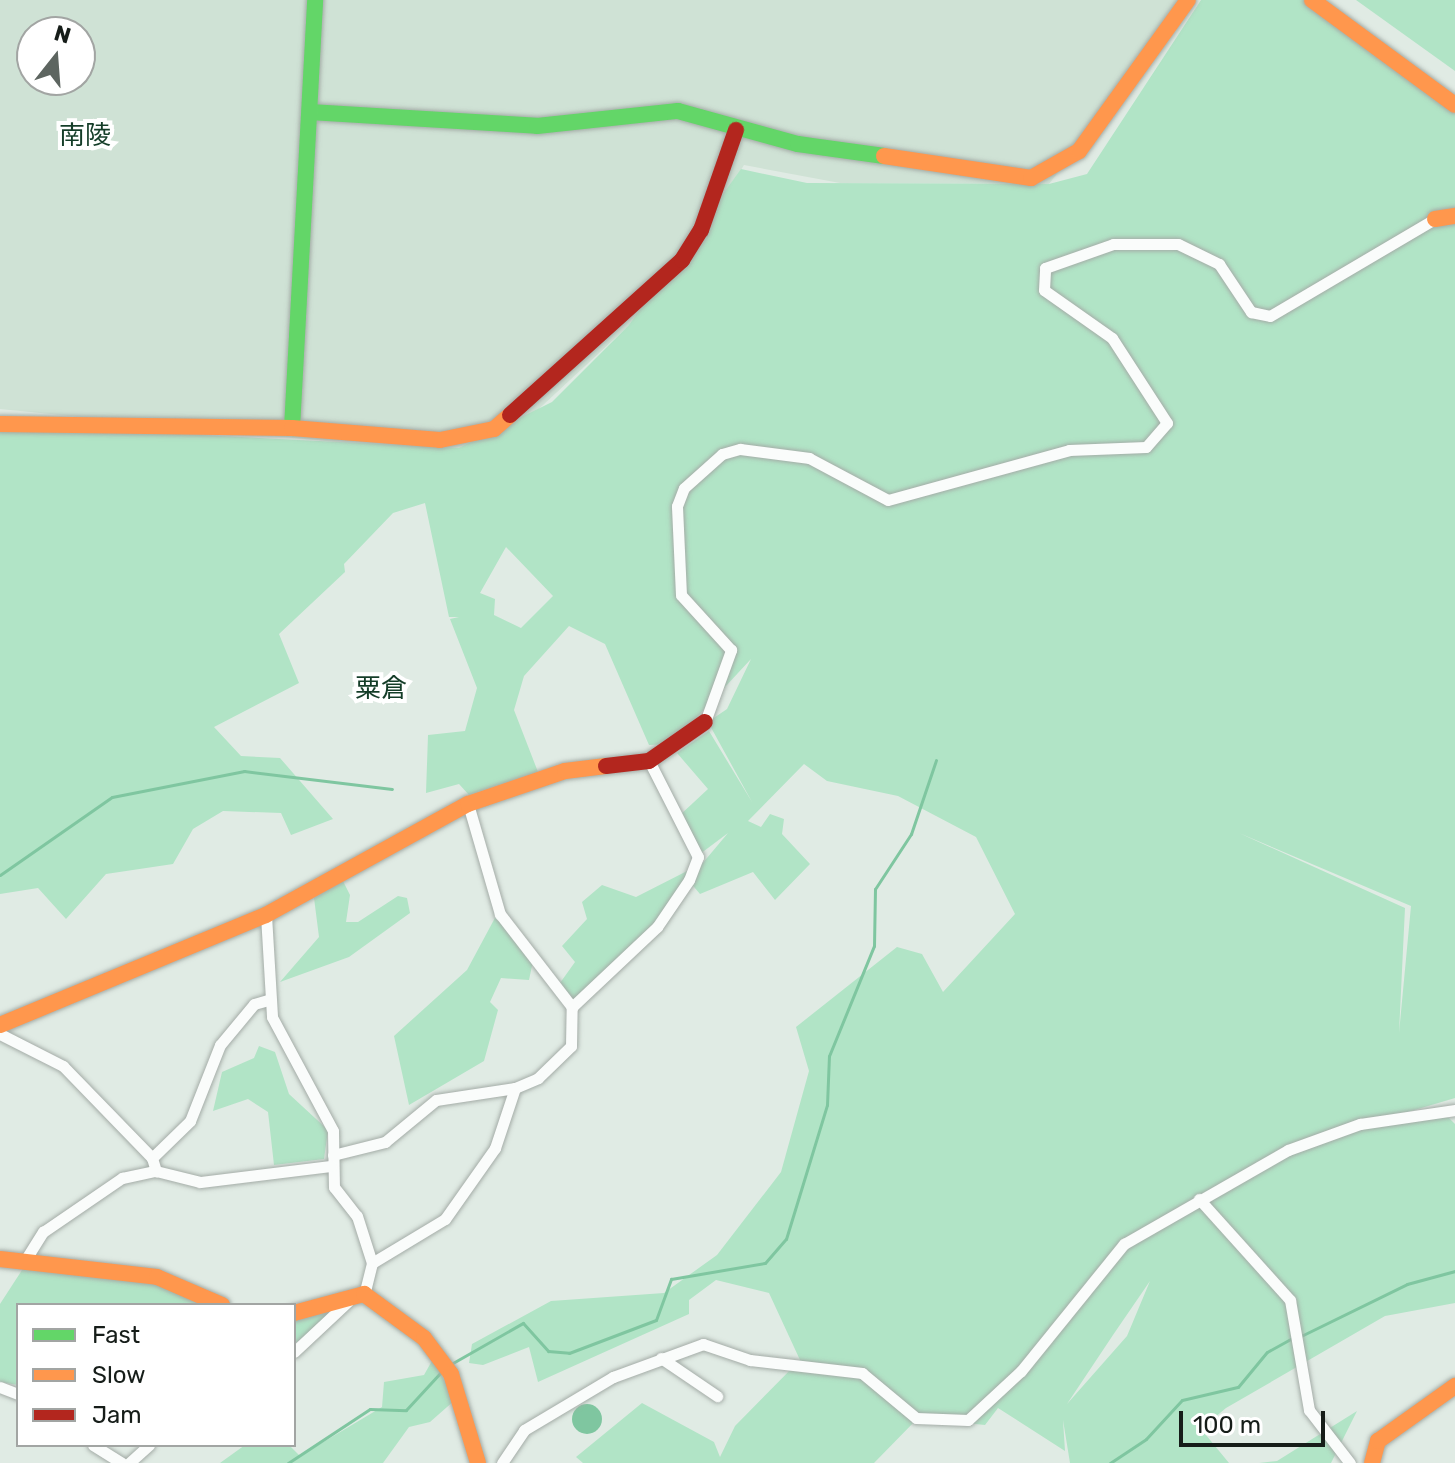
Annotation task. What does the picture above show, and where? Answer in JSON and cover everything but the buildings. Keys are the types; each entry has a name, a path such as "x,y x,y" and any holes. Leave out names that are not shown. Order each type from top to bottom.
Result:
{"main road":[{"path":"292,428 315,0"},
{"path":"310,112 537,126 651,110 736,130 1031,178 1079,151 1188,0"},
{"path":"1312,0 1455,105"},
{"path":"0,424 292,428 440,440 494,429 682,260 701,230 736,130"},
{"path":"1435,219 1455,216"},
{"path":"0,1025 266,915 468,804 565,771 649,761 705,722"},
{"path":"0,1259 157,1277 217,1303"},
{"path":"296,1312 359,1294 440,1355 478,1463"},
{"path":"1372,1463 1378,1441 1455,1386"}],"street":[{"path":"705,722 731,650 681,595 677,506 684,488 722,454 740,449 809,458 888,500 1069,450 1146,447 1167,423 1160,410 1112,338 1044,290 1045,268 1113,244 1178,244 1219,264 1251,312 1270,316 1435,219"},
{"path":"572,1007 657,927 698,857 649,761"},
{"path":"24,1262 43,1232 105,1184 156,1171 200,1182 332,1161 385,1142 436,1100 515,1088 538,1078 571,1046 572,1007 500,914 468,804"},
{"path":"266,915 268,1000 333,1131 334,1187 357,1216 372,1263"},
{"path":"152,1158 190,1121 220,1045 254,1004 268,1000"},
{"path":"0,1034 63,1066 152,1158 156,1171"},
{"path":"296,1350 359,1294 372,1263 445,1219 495,1148 515,1088"},
{"path":"502,1463 524,1430 661,1358 703,1344 750,1360 847,1368 880,1383 916,1418 968,1420 1021,1371 1124,1244 1237,1173 1360,1124 1455,1110"},
{"path":"1199,1199 1290,1300 1294,1348 1315,1424 1350,1463"},
{"path":"661,1358 717,1396"},
{"path":"96,1447 122,1463"},
{"path":"129,1463 147,1447"}],"shaded area":[{"path":"0,0 1192,0 1049,184 840,183 744,165 667,290 487,457 0,409"},
{"path":"1201,0 1306,0 1455,105 1455,1098 1391,1117 1446,1115 1455,1124 1455,1303 1385,1316 1226,1408 1201,1429 1229,1463 1070,1463 1063,1420 1065,1451 998,1408 985,1425 918,1418 874,1463 583,1463 576,1457 642,1403 714,1442 720,1457 735,1426 800,1360 769,1293 716,1280 689,1300 689,1314 538,1382 529,1347 483,1365 469,1363 472,1344 551,1301 664,1293 717,1255 781,1172 809,1071 796,1027 897,947 922,954 943,992 1015,914 976,837 898,796 827,781 804,764 748,821 761,827 770,814 784,819 782,834 810,864 775,900 753,872 700,894 689,881 661,920 572,1005 555,990 575,962 562,946 587,919 582,902 602,885 636,897 693,868 691,877 728,833 696,857 679,816 708,789 677,753 709,731 752,802 708,722 727,709 751,659 672,744 649,745 605,644 569,626 524,676 514,710 538,772 469,795 459,784 426,793 428,735 465,731 477,688 450,619 459,617 449,617 425,503 393,513 344,564 345,572 279,634 299,683 214,727 241,756 280,758 333,819 291,835 281,813 223,811 193,829 173,864 106,874 66,919 38,888 0,894 0,425 459,448 552,402 629,325 741,169 807,183 1049,184 1087,174","holes":["506,547 553,596 521,628 494,615 495,599 480,593","1239,833 1411,906 1399,1033 1405,908","1150,1281 1127,1336 1067,1404"]},
{"path":"1356,0 1455,0 1455,71"},
{"path":"343,881 350,895 346,922 358,922 398,896 407,898 410,913 349,957 280,982 319,937 314,898"},
{"path":"496,916 533,961 529,980 501,978 490,1002 498,1010 484,1061 409,1105 394,1036 467,970"},
{"path":"259,1046 275,1052 289,1094 328,1130 324,1159 274,1165 268,1112 248,1099 213,1111 222,1072 254,1058"},
{"path":"24,1267 158,1283 206,1303 16,1303 16,1385 0,1382 0,1304"},
{"path":"342,1303 327,1320 296,1343 296,1316"},
{"path":"433,1359 455,1400 430,1422 409,1427 383,1463 220,1463 242,1447 291,1447 300,1456 382,1407 384,1382 424,1375"},
{"path":"587,1404 598,1408 602,1419 598,1430 587,1434 576,1430 572,1419 576,1408"},
{"path":"1357,1411 1331,1463 1259,1463 1277,1461"}],"waterway":[{"path":"451,1364 523,1323 548,1351 569,1353 656,1320 671,1279 765,1263 786,1239 827,1105 829,1056 874,946 875,889 911,834 936,760"},
{"path":"0,875 112,797 244,771 392,789"},
{"path":"1301,1336 1407,1284 1455,1271"},
{"path":"1110,1463 1146,1439 1182,1400 1238,1387 1267,1352 1294,1337"},
{"path":"288,1463 370,1409 406,1410 442,1371"}],"traffic: fast":[{"path":"292,428 315,0"},
{"path":"310,112 537,126 678,111 798,144 884,156"}],"traffic: slow":[{"path":"884,156 1031,178 1079,151 1188,0"},
{"path":"1312,0 1455,105"},
{"path":"1435,219 1455,216"},
{"path":"0,424 292,428 440,440 494,429 510,415"},
{"path":"0,1025 266,915 468,804 565,771 606,766"},
{"path":"0,1259 157,1277 217,1303"},
{"path":"296,1312 364,1294 424,1338 451,1374 478,1463"},
{"path":"1372,1463 1378,1441 1455,1386"}],"traffic: jam":[{"path":"510,415 682,260 701,230 736,130"},
{"path":"606,766 649,761 705,722"}],"district":[{"name":"南陵","path":"85,136"},
{"name":"粟倉","path":"381,689"}]}
